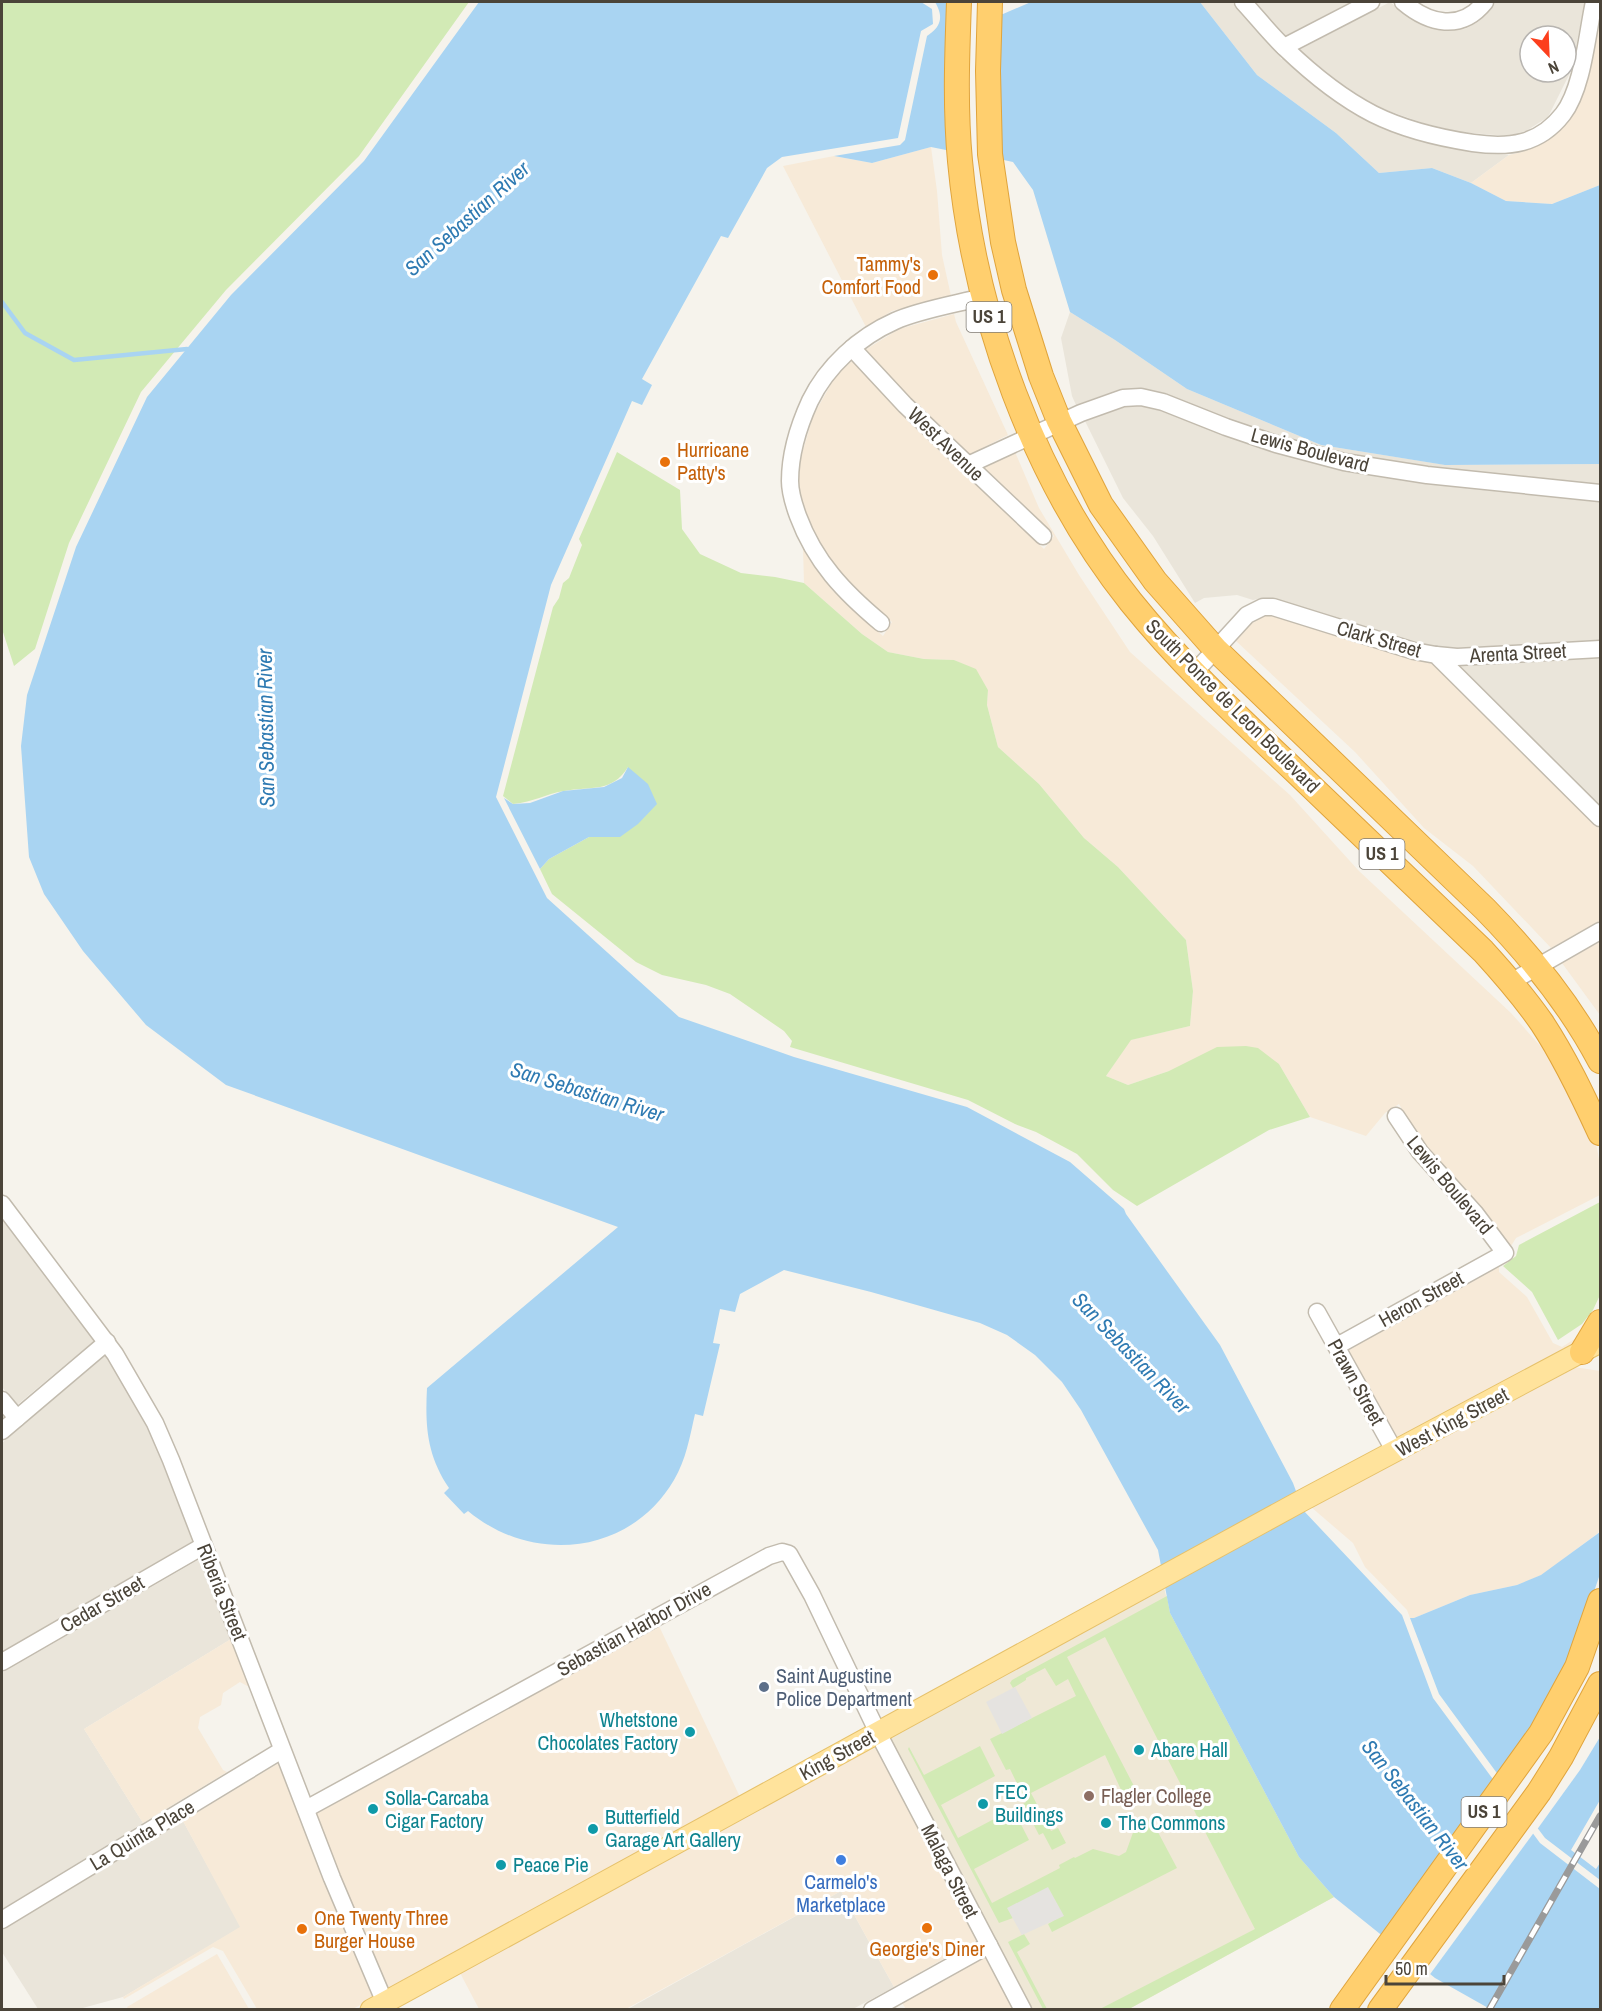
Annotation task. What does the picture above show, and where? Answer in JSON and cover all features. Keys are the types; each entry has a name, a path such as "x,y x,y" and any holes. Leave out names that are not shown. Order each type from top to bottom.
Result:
{"highway":[{"name":"South Ponce de Leon Boulevard","path":"959,2 957,111 959,158 972,248 996,342 1032,434 1054,481 1104,564 1130,600 1194,673 1483,951 1511,982 1541,1022 1563,1058 1600,1133"},
{"name":"South Ponce de Leon Boulevard","path":"990,2 988,111 990,154 996,200 1014,290 1041,376 1059,421 1101,505 1155,581 1216,650 1485,909 1538,966 1565,1003 1600,1060"},
{"path":"1589,1353 1600,1322"},
{"name":"US 1","path":"1342,2010 1541,1733 1577,1667 1600,1601"},
{"name":"US 1","path":"1380,2010 1539,1792 1561,1757 1600,1684"}],"main road":[{"name":"West King Street","path":"1303,1500 1589,1353"},
{"name":"King Street","path":"381,2007 1303,1500"}],"street":[{"path":"1243,2 1284,47 1335,89 1372,114 1421,132 1460,141 1498,146 1509,145 1540,135 1556,122 1570,105 1577,84 1594,2"},
{"path":"1284,47 1371,2"},
{"path":"1402,2 1415,12 1430,19 1445,22 1461,21 1474,14 1485,2"},
{"path":"881,623 838,583 814,553 804,533 795,507 790,481 795,446 805,412 828,370 869,336 895,320 983,297"},
{"name":"West Avenue","path":"852,348 905,405 1042,536"},
{"name":"Lewis Boulevard","path":"968,465 1059,421 1105,403 1123,398 1141,397 1163,402 1276,444 1344,462 1427,475 1600,493"},
{"name":"Clark Street","path":"1194,673 1247,615 1263,607 1273,607 1414,651 1436,655 1600,818"},
{"name":"Arenta Street","path":"1436,655 1457,657 1600,649"},
{"path":"1511,982 1600,931"},
{"name":"Lewis Boulevard","path":"1396,1116 1420,1152 1475,1213 1505,1253"},
{"name":"Riberia Street","path":"2,1204 107,1342 155,1423 381,2007"},
{"name":"Heron Street","path":"1337,1346 1505,1253"},
{"name":"Prawn Street","path":"1317,1312 1395,1452"},
{"path":"2,1431 107,1342"},
{"path":"2,1400 17,1418"},
{"name":"Cedar Street","path":"2,1662 203,1546"},
{"name":"Sebastian Harbor Drive","path":"306,1809 655,1617 769,1556 782,1552 789,1554 796,1563 878,1733"},
{"name":"Malaga Street","path":"878,1733 1023,2010"},
{"name":"La Quinta Place","path":"2,1920 282,1750"},
{"path":"872,2010 989,1945"}],"shaded area":[{"path":"1200,2 1232,2 1278,52 1281,59 1284,58 1332,97 1370,122 1420,140 1459,150 1509,155 1471,183 1432,168 1379,173 1336,133 1257,75"},
{"path":"1254,2 1351,2 1285,36"},
{"path":"1390,2 1411,19 1427,27 1447,31 1465,29 1478,22 1490,10 1494,2 1585,2 1578,36 1578,24 1518,24 1518,84 1564,84 1548,117 1526,131 1507,136 1460,132 1423,123 1375,106 1339,82 1299,50"},
{"path":"1600,10 1600,185 1552,204 1506,201 1471,183 1509,155 1543,143 1570,120 1585,87"},
{"path":"931,147 942,255 951,296 892,311 866,327 783,166 834,156 872,163"},
{"path":"1070,312 1187,389 1321,445 1446,465 1600,464 1600,484 1427,466 1344,454 1228,419 1165,393 1142,389 1120,389 1076,405 1072,396 1061,338"},
{"path":"954,314 1008,435 969,455 910,398 865,350 899,329"},
{"path":"853,360 900,411 962,471 965,477 967,476 1044,549 1054,536 983,468 1015,452 1039,508 1079,575 1130,652 1290,795 1359,871 1511,1013 1551,1058 1597,1148 1600,1165 1600,1195 1516,1238 1511,1246 1481,1207 1426,1147 1399,1104 1385,1113 1366,1136 1310,1117 1279,1064 1169,1071 1128,1085 1106,1076 1130,1040 1190,1026 1193,991 1186,940 1118,867 1084,838 1039,784 998,747 987,705 988,690 976,670 954,660 924,659 888,652 862,634 804,583 803,548 832,590 883,636 892,622 843,578 821,549 799,494 799,464 813,416 835,377"},
{"path":"1141,406 1161,411 1274,452 1342,471 1427,484 1600,502 1600,640 1456,648 1415,642 1275,599 1253,600 1237,595 1204,598 1195,603 1153,536 1123,498 1085,421 1125,407"},
{"path":"1264,616 1273,616 1433,664 1600,829 1600,921 1551,948 1473,866 1424,828 1355,752 1236,641 1252,623"},
{"path":"1600,658 1600,806 1458,666"},
{"path":"1600,942 1600,1015 1562,963"},
{"path":"2,1217 95,1340 17,1405 2,1387"},
{"path":"1499,1267 1499,1272 1527,1297 1553,1343 1562,1347 1584,1333 1569,1349 1563,1348 1563,1352 1398,1440 1348,1350"},
{"path":"106,1355 148,1427 193,1541 2,1652 2,1443"},
{"path":"1574,1367 1600,1371 1600,1525 1598,1533 1542,1575 1517,1585 1470,1595 1410,1618 1407,1610 1365,1567 1353,1543 1311,1507"},
{"path":"200,1559 231,1639 84,1729 143,1823 2,1909 2,1673"},
{"name":"Flagler College","path":"1162,1579 1170,1613 1299,1857 1334,1897 1129,2009 1023,2009 878,1733"},
{"path":"659,1626 740,1797 387,1990 316,1814"},
{"path":"231,1639 251,1688 240,1682 223,1693 221,1705 200,1717 198,1728 223,1770 227,1772 143,1823 84,1729"},
{"path":"1015,1687 1032,1718 1002,1734 986,1702"},
{"path":"875,1744 977,1940 894,1987 841,1891 626,2009 479,2009 459,1971"},
{"path":"279,1763 373,1998 353,2009 257,2009 223,1951 213,1947 124,1999 123,1997 240,1927 183,1821"},
{"path":"183,1821 241,1927 123,1997 79,2009 38,2009 2,1952 2,1930"},
{"path":"1048,1887 1064,1916 1022,1935 1007,1908"},
{"path":"841,1891 894,1987 853,2009 626,2010"},
{"path":"217,1954 249,2009 128,2009 127,2007"},
{"path":"986,1957 1013,2009 906,2009 902,2003"}],"green space":[{"path":"2,2 469,2 359,156 226,290 141,392 69,543 35,649 14,666 2,629"},
{"path":"617,452 680,490 682,529 700,554 741,573 804,583 862,634 888,652 924,659 954,660 976,669 988,690 987,705 998,747 1039,784 1084,838 1118,867 1186,940 1193,991 1190,1026 1131,1040 1106,1076 1128,1085 1169,1071 1217,1047 1258,1048 1279,1064 1310,1117 1269,1130 1137,1206 1113,1190 1077,1154 968,1100 790,1047 792,1041 784,1031 730,994 706,985 662,975 636,962 552,894 540,869 549,859 589,837 620,837 628,767 615,781 600,787 564,791 513,804 503,796 553,607 559,598 563,583 569,578 582,545 579,539"},
{"path":"1600,1202 1600,1295 1593,1310 1582,1324 1558,1340 1532,1292 1503,1266 1516,1256 1519,1245"},
{"path":"1167,1596 1170,1613 1299,1857 1334,1897 1129,2009 1100,2009 1255,1929 1105,1637 1067,1657 1135,1788 1123,1794 1105,1755 1031,1793 1051,1831 1058,1828 1066,1843 1052,1850 1043,1833 1039,1835 1023,1804 1026,1802 1010,1769 1006,1770 990,1739 1076,1696 1068,1679 1056,1686 1045,1668 1013,1688 1010,1683 1012,1680"},
{"path":"980,1746 995,1776 941,1805 958,1838 1013,1809 1029,1840 974,1869 992,1903 1060,1868 1059,1865 1093,1849 1119,1856 1126,1852 1135,1827 1151,1819 1177,1868 1052,1932 1048,1924 1063,1915 1008,1908 1013,1918 999,1923 908,1749 909,1747 924,1775"},
{"path":"1024,1934 1030,1944 1017,1952 1047,2009 1043,2009 1008,1942"}],"water":[{"name":"San Sebastian River","path":"479,2 921,2 932,9 933,24 921,31 898,138 782,157 767,168 728,238 721,236 642,379 652,385 642,405 632,401 551,585 496,797 547,898 679,1017 794,1057 967,1107 1070,1162 1124,1209 1220,1345 1293,1483 1303,1510 1402,1615 1433,1698 1540,1843 1600,1889 1600,2009 1490,2009 1435,1978 1334,1897 1299,1857 1170,1613 1158,1550 1081,1410 1062,1382 1035,1355 1007,1335 980,1323 784,1270 740,1294 735,1312 720,1309 713,1343 720,1344 703,1416 695,1414 685,1456 674,1480 655,1505 632,1524 607,1537 579,1544 550,1545 521,1539 494,1528 468,1511 464,1514 444,1493 449,1488 436,1464 427,1428 427,1388 618,1227 226,1085 146,1025 83,951 44,894 29,857 21,746 27,695 76,547 147,397 231,295 364,161"},
{"path":"935,2 950,2 951,151 931,147 872,163 834,156 900,145 905,140 927,36 940,21 940,12"},
{"path":"1031,2 1200,2 1257,75 1336,133 1379,173 1432,168 1471,183 1506,201 1552,204 1600,185 1600,464 1445,465 1321,445 1187,389 1070,312 1033,190 1013,162 999,159 998,13 1003,14"},
{"path":"628,767 648,784 657,804 638,824 620,837 589,837 549,859 540,869 504,798 513,804 530,803 563,791 604,787 622,778"},
{"path":"1600,1532 1600,1574 1570,1662 1534,1727 1499,1776 1439,1694 1410,1618 1470,1595 1517,1585 1541,1575"},
{"path":"1600,1710 1600,1800 1571,1850 1596,1869 1600,1863 1600,1880 1545,1838 1530,1818"}],"pier":[{"path":"1600,1707 1600,1737 1580,1770 1536,1831 1527,1819"},
{"path":"1496,1779 1535,1831 1428,1977 1379,1937"}],"waterway":[{"path":"2,302 25,333 74,360 187,349"}],"railway":[{"path":"1489,2010 1600,1816"}],"place":[{"name":"Tammy's Comfort Food","path":"933,275"},
{"name":"Hurricane Patty's","path":"665,462"},
{"name":"Saint Augustine Police Department","path":"764,1687"},
{"name":"Whetstone Chocolates Factory","path":"690,1732"},
{"name":"Abare Hall","path":"1139,1750"},
{"name":"Flagler College","path":"1089,1796"},
{"name":"FEC Buildings","path":"983,1804"},
{"name":"Solla-Carcaba Cigar Factory","path":"373,1809"},
{"name":"The Commons","path":"1106,1823"},
{"name":"Butterfield Garage Art Gallery","path":"593,1829"},
{"name":"Carmelo's Marketplace","path":"841,1860"},
{"name":"Peace Pie","path":"501,1865"},
{"name":"Georgie's Diner","path":"927,1928"},
{"name":"One Twenty Three Burger House","path":"302,1929"}]}
